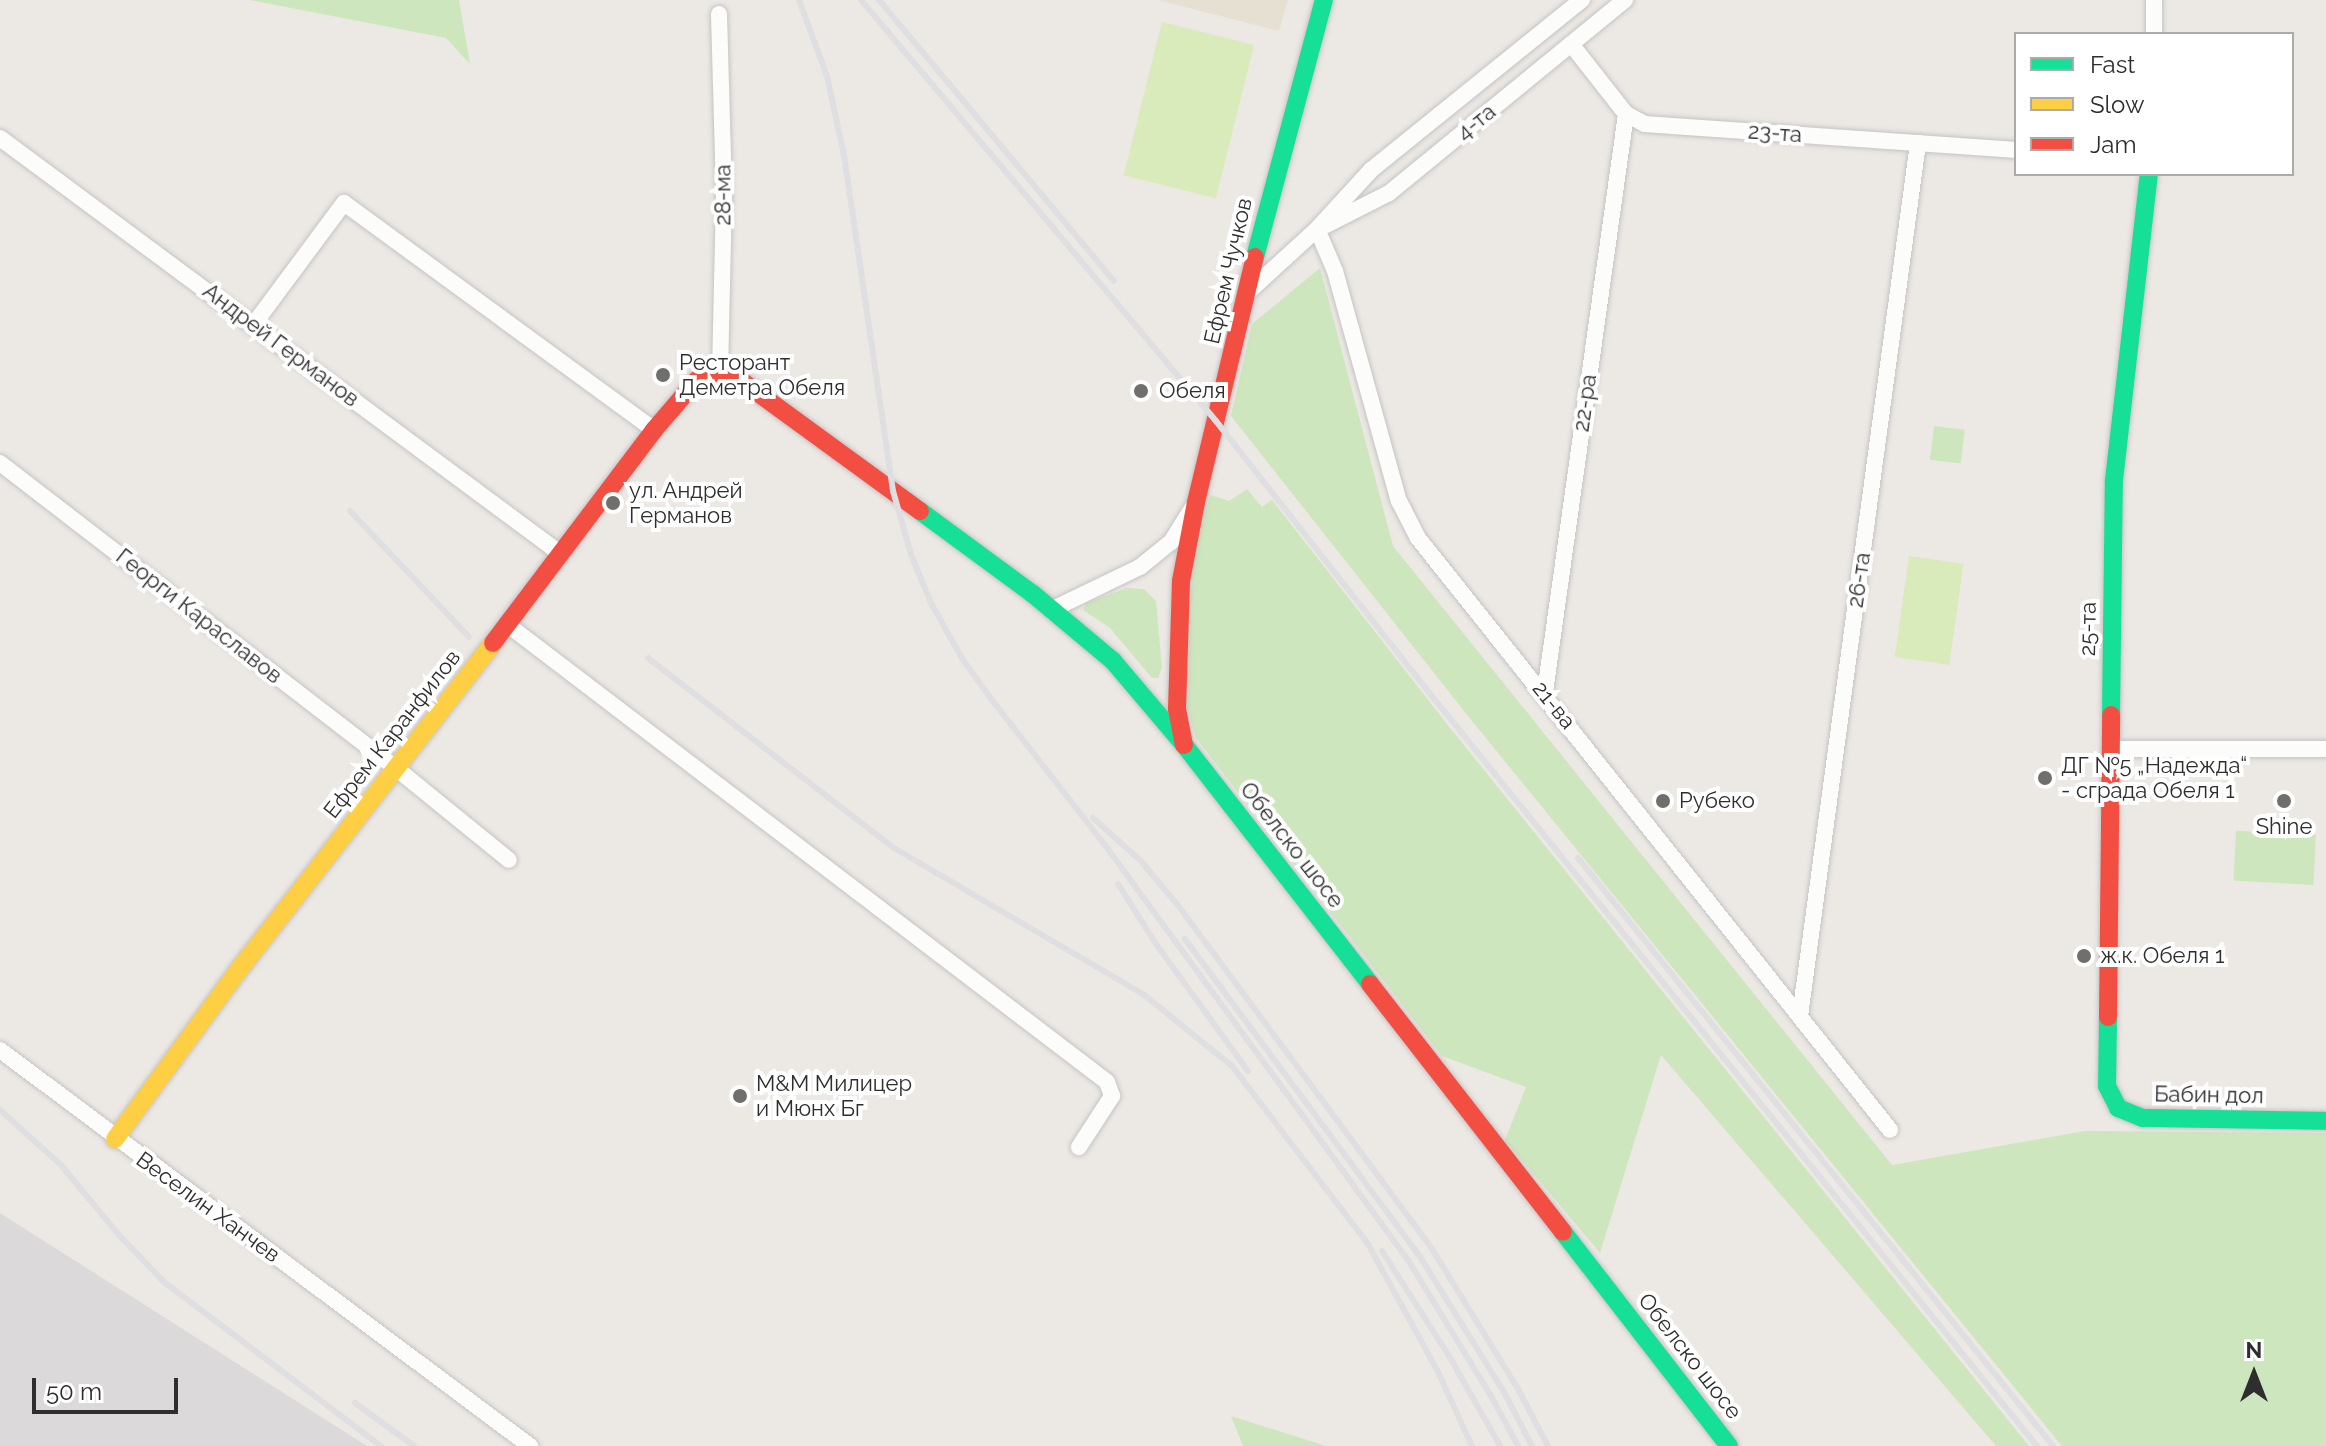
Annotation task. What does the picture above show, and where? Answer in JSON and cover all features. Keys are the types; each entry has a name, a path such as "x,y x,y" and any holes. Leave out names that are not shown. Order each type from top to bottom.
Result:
{"street":[{"name":"Ефрем Чучков","path":"1185,746 1177,709 1181,581 1196,502 1247,293 1324,0"},
{"name":"4-та","path":"1247,293 1317,229 1371,170 1582,0"},
{"name":"4-та","path":"1317,229 1389,193 1625,0"},
{"path":"2154,0 2154,32"},
{"name":"28-ма","path":"719,14 724,196 720,375"},
{"path":"1571,44 1626,114"},
{"name":"23-та","path":"1626,114 1645,124 2014,150"},
{"name":"22-ра","path":"1545,692 1626,114"},
{"name":"Андрей Германов","path":"0,138 561,554"},
{"name":"26-та","path":"1800,1016 1918,143"},
{"name":"25-та","path":"2107,1086 2114,480 2149,176"},
{"path":"254,324 344,203 654,430"},
{"name":"21-ва","path":"1317,229 1335,271 1399,501 1418,538 1545,692 1890,1130"},
{"name":"Ефрем Каранфилов","path":"115,1139 241,967 508,625 654,430 697,380 720,375"},
{"name":"Обелско шосе","path":"720,375 743,382 1051,610 1113,661 1185,746 1729,1446"},
{"name":"Георги Караславов","path":"0,463 397,769 509,860"},
{"path":"1051,610 1140,567 1171,542 1196,502"},
{"path":"508,625 1107,1082 1112,1096 1079,1147"},
{"path":"2112,749 2326,749"},
{"name":"Веселин Ханчев","path":"0,1050 115,1139 418,1360 530,1446"},
{"name":"Бабин дол","path":"2107,1086 2118,1108 2143,1118 2326,1121"}],"shaded area":[{"path":"1158,0 1288,0 1279,31"},
{"path":"0,1213 367,1446 0,1446"}],"green space":[{"path":"250,0 459,0 470,64 446,38"},
{"path":"1162,22 1254,45 1216,198 1124,175"},
{"path":"1320,268 1393,546 1892,1165 2085,1131 2326,1133 2326,1446 2062,1446 1468,716 1231,416 1252,324"},
{"path":"1934,426 1965,430 1961,464 1930,460"},
{"path":"1247,489 1262,507 1272,500 1447,724 2029,1446 1996,1446 1661,1055 1600,1253 1505,1140 1526,1087 1442,1056 1196,738 1185,700 1192,561 1210,495 1229,501"},
{"path":"1909,556 1963,564 1949,665 1895,657"},
{"path":"1127,588 1144,589 1156,601 1162,668 1158,678 1152,678 1110,628 1083,610 1086,603"},
{"path":"2236,831 2316,835 2313,885 2233,881"},
{"path":"1231,1416 1326,1446 1243,1446"}],"railway":[{"path":"799,0 827,76 844,155 893,491 911,554 931,603 963,660 992,700 1105,845 1408,1260 1518,1446"},
{"path":"861,0 1216,421 1415,675 2037,1446"},
{"path":"879,0 1114,281"},
{"path":"350,511 469,637"},
{"path":"648,658 894,848 1143,994 1232,1066 1368,1244 1437,1370 1472,1446"},
{"path":"1093,818 1140,860 1177,904 1432,1249 1517,1387 1548,1446"},
{"path":"1578,858 2053,1446"},
{"path":"1118,884 1156,944 1248,1071"},
{"path":"1185,939 1419,1255 1504,1392 1532,1446"},
{"path":"0,1110 61,1165 119,1235 164,1282 381,1446"},
{"path":"1382,1251 1452,1361 1500,1446"},
{"path":"355,1403 414,1446"}],"traffic: fast":[{"path":"1255,257 1324,0"},
{"path":"2111,715 2114,480 2149,176"},
{"path":"920,511 1033,594 1113,661 1185,746 1370,984"},
{"path":"2108,1017 2107,1086 2118,1108 2143,1118 2326,1121"},
{"path":"1563,1232 1729,1446"}],"traffic: slow":[{"path":"115,1139 241,967 493,643"}],"traffic: jam":[{"path":"1184,745 1177,709 1181,581 1196,502 1255,257"},
{"path":"493,643 654,430 697,380 720,375 743,382 920,511"},
{"path":"2108,1017 2111,715"},
{"path":"1370,984 1563,1232"}],"place":[{"name":"Ресторант Деметра Обеля","path":"663,375"},
{"name":"Обеля","path":"1141,391"},
{"name":"ул. Андрей Германов","path":"613,503"},
{"name":"ДГ №5 „Надежда“ - сграда Обеля 1","path":"2045,778"},
{"name":"Рубеко","path":"1663,801"},
{"name":"Shine","path":"2284,801"},
{"name":"ж.к. Обеля 1","path":"2084,956"},
{"name":"М&M Mилицер и Мюнх Бг","path":"740,1096"}]}
